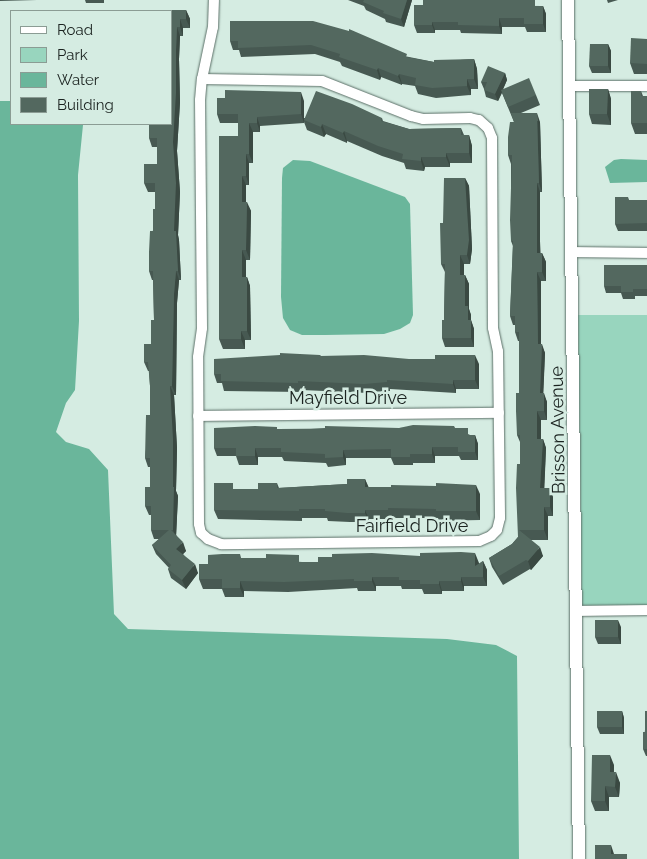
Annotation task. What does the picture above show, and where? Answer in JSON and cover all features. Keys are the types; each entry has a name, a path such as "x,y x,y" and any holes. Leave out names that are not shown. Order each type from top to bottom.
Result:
{"street":[{"name":"Fairfield Drive","path":"202,79 322,81 411,116 423,119 470,118 479,120 488,128 492,138 493,328 498,351 500,518 497,530 491,536 479,542 221,544 208,539 201,533 199,524 198,416 198,357 202,328 200,100 202,79 213,28 214,0"},
{"name":"Brisson Avenue","path":"568,0 573,252 579,859"},
{"path":"570,86 647,86"},
{"path":"573,252 647,253"},
{"name":"Mayfield Drive","path":"198,416 498,414"},
{"path":"577,611 647,610"}],"green space":[{"path":"578,315 647,315 647,605 582,606"}],"water":[{"path":"0,101 10,101 10,125 83,125 78,175 79,321 75,390 66,403 56,432 66,442 89,449 108,470 114,614 128,629 447,639 496,645 517,656 519,859 0,859"},
{"path":"293,160 310,161 405,197 410,204 413,315 410,323 400,329 384,334 302,335 290,330 283,318 281,297 282,178 283,168"},
{"path":"614,160 647,160 647,182 610,183 605,167"}],"building":[{"path":"364,0 407,0 401,19 383,13 384,11 363,2"},
{"path":"423,0 535,0 535,6 543,6 543,24 524,24 524,18 499,18 499,26 458,25 458,22 432,22 432,25 414,25 414,5 423,5"},
{"path":"172,10 186,10 186,19 180,19 180,27 177,27 176,50 173,142 176,183 174,231 176,231 178,271 176,271 174,294 172,386 170,386 174,487 173,530 171,530 183,542 176,549 195,564 182,580 168,569 171,565 152,545 169,530 151,530 151,506 145,506 145,487 150,487 150,458 145,458 146,415 150,415 150,386 148,362 144,362 144,344 151,344 151,320 154,320 153,271 149,271 149,252 150,231 153,231 153,209 155,209 155,183 144,183 144,164 157,164 157,138 149,138 149,125 172,125"},
{"path":"230,21 313,21 349,31 349,29 407,54 406,57 434,62 434,60 474,59 474,79 467,79 467,86 432,88 415,85 416,78 399,74 398,76 378,68 377,70 339,57 340,54 311,45 238,48 238,41 230,41"},
{"path":"631,38 647,39 647,64 630,63"},
{"path":"590,44 608,44 608,66 589,66"},
{"path":"488,66 505,73 495,94 484,90 487,82 481,82"},
{"path":"529,78 536,95 508,107 501,90"},
{"path":"589,89 608,89 607,114 589,114"},
{"path":"225,90 301,92 301,114 257,117 257,123 249,123 249,154 246,154 246,176 242,176 242,202 247,202 246,250 242,250 242,277 247,277 247,331 241,331 241,339 219,339 219,136 238,136 238,114 217,114 217,98 225,98"},
{"path":"316,91 352,104 382,118 381,121 409,129 461,128 461,135 469,135 469,153 446,153 446,157 421,157 421,161 402,159 403,154 378,146 344,131 343,133 322,124 321,127 304,120"},
{"path":"631,91 641,91 641,96 647,96 647,123 631,123"},
{"path":"511,113 537,113 539,183 537,183 537,253 542,253 542,272 537,272 538,344 542,344 540,393 544,393 544,411 537,411 537,439 543,439 540,488 550,488 550,507 544,507 544,530 519,530 540,547 528,561 526,560 499,576 489,558 512,544 518,537 516,488 517,464 520,464 520,435 517,435 516,411 516,393 519,393 519,332 515,332 515,316 510,316 513,241 511,241 510,220 512,155 508,155 508,137 510,122 514,122"},
{"path":"444,178 465,178 469,240 467,255 460,255 460,275 465,275 465,306 468,306 468,320 471,320 471,338 442,338 445,264 441,264 440,223 443,223"},
{"path":"615,197 628,197 628,200 647,200 647,223 615,224"},
{"path":"604,265 647,265 647,289 633,289 633,292 621,292 621,286 604,286"},
{"path":"280,353 320,356 364,355 409,359 435,359 435,355 475,355 475,380 453,380 453,384 387,380 387,382 364,384 298,381 298,383 221,381 221,374 214,374 214,359 280,355"},
{"path":"413,425 468,428 468,435 475,435 475,452 458,452 458,447 432,447 432,454 410,454 410,457 391,457 391,449 343,450 343,457 325,458 325,454 281,452 281,448 255,448 255,456 236,456 236,448 214,448 214,428 255,426 277,427 277,429 311,429 325,428 325,426 399,428"},
{"path":"347,479 365,479 365,487 391,487 391,485 436,486 436,483 476,485 476,511 388,508 388,510 365,510 365,513 325,511 325,509 299,509 299,511 214,510 214,483 233,483 233,489 258,489 258,483 277,483 277,488 347,484"},
{"path":"372,553 420,556 420,553 475,553 475,566 483,561 483,577 461,577 461,581 439,581 439,584 420,584 420,580 399,580 399,577 372,577 372,581 354,581 354,579 284,582 240,581 240,588 222,588 222,579 199,579 199,564 208,564 208,555 240,554 240,558 266,558 266,554 299,555 299,562 318,562 318,557 332,557 332,554"},
{"path":"595,620 618,620 618,637 595,637"},
{"path":"597,711 622,711 622,727 597,727"},
{"path":"645,711 647,711 647,749 643,749 643,732 645,732"},
{"path":"592,755 610,755 610,772 616,772 615,787 605,786 605,801 591,801"},
{"path":"595,845 611,845 611,854 627,854 627,859 595,859"}]}
